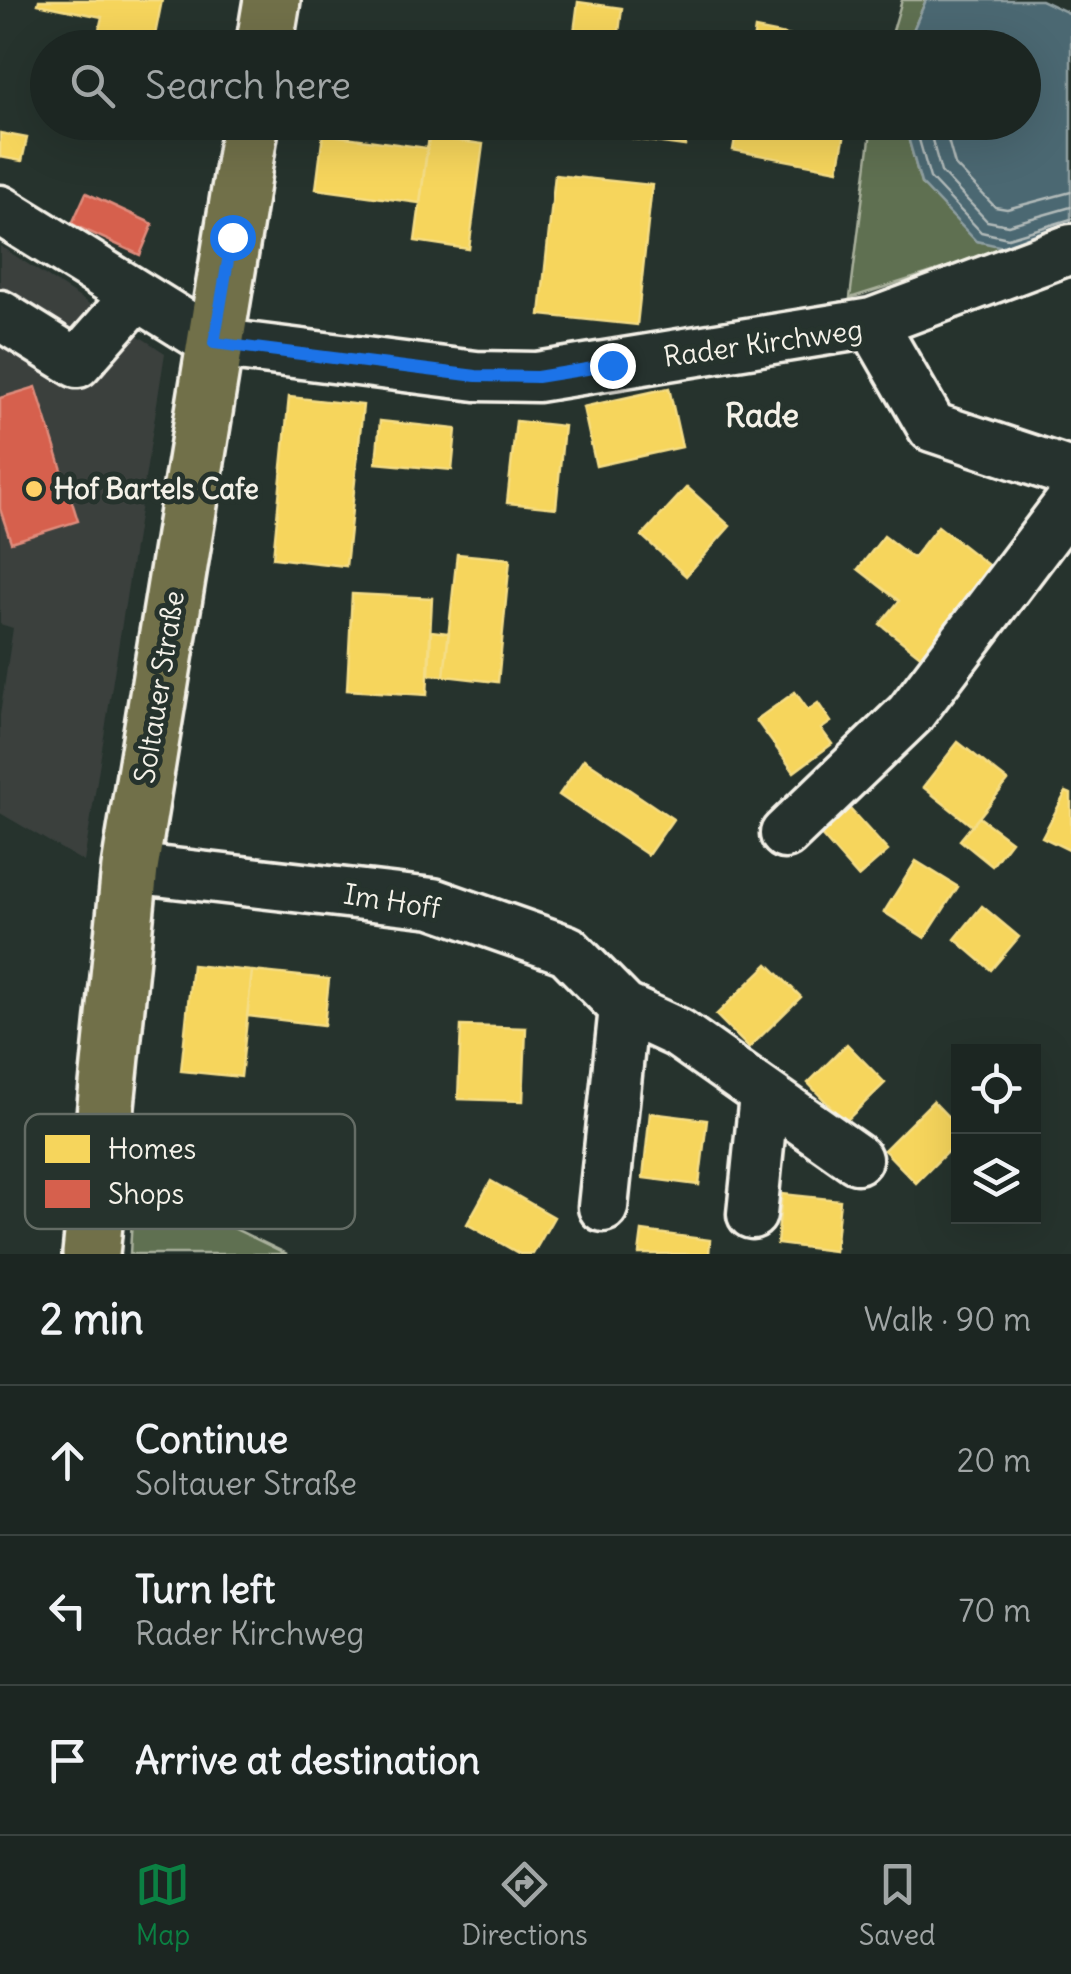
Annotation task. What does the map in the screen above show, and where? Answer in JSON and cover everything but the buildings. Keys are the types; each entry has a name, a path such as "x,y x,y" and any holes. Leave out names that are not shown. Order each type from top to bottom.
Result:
{"main road":[{"path":"267,30 272,0"},
{"name":"Soltauer Straße","path":"106,1114 130,868 248,140"},
{"name":"Soltauer Straße","path":"92,1254 94,1229"}],"street":[{"path":"0,210 214,343"},
{"path":"872,323 1071,249"},
{"path":"0,315 77,364 136,295"},
{"name":"Rader Kirchweg","path":"214,343 436,372 537,377 872,323 932,427 1071,472"},
{"path":"785,834 892,735 1071,501"},
{"name":"Im Hoff","path":"130,868 433,904 567,950 624,1008"},
{"path":"603,1206 624,1008 678,1033 857,1158"},
{"path":"752,1214 764,1096"}],"shaded area":[{"path":"0,246 165,353 84,862 0,813 0,715 13,628 0,624"}],"green space":[{"path":"902,0 926,0 913,30 893,30"},
{"path":"870,140 909,140 921,184 1008,248 850,298"},
{"path":"131,1229 235,1229 287,1254 130,1254"}],"water":[{"path":"926,0 1041,0 1071,14 1071,227 1008,248 976,241 921,183 909,140 1041,140 1041,30 913,30"}],"place":[{"name":"Hof Bartels Cafe","path":"34,489"}],"district":[{"name":"Rade","path":"762,415"}],"route":[{"path":"232,237 214,343 476,376 537,377 612,365"}]}
